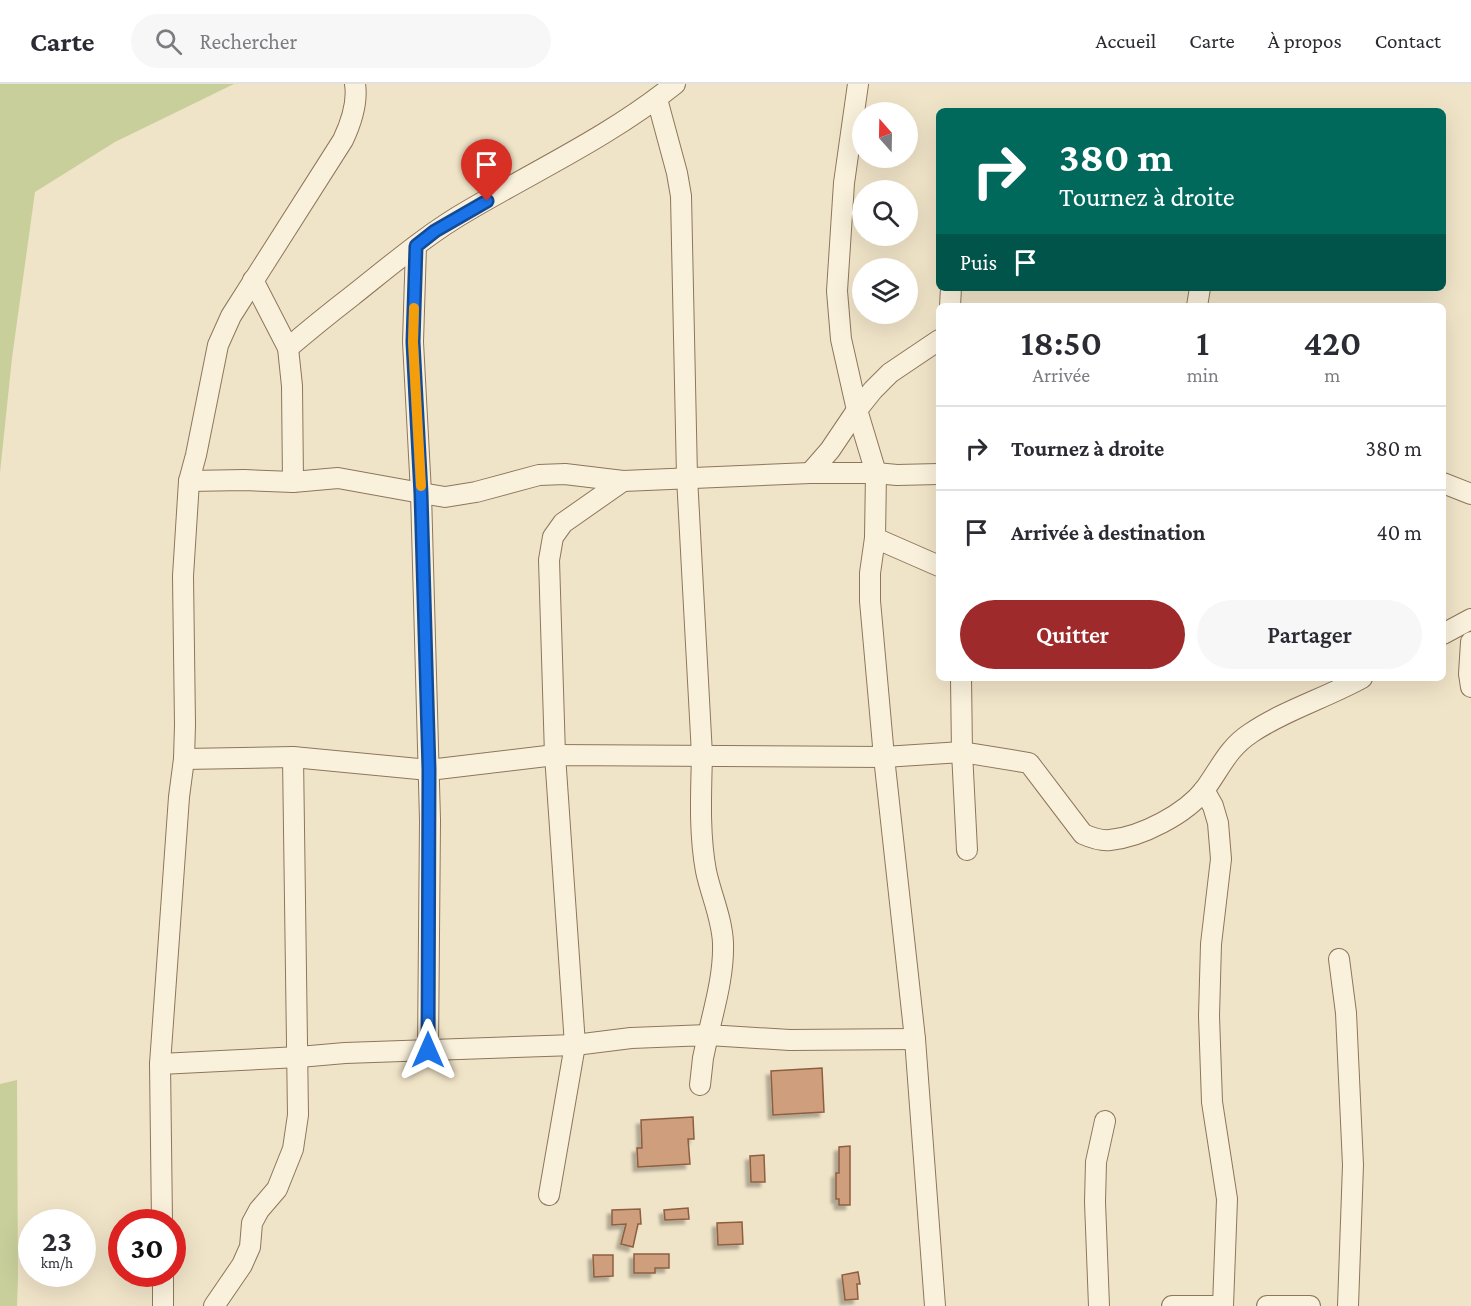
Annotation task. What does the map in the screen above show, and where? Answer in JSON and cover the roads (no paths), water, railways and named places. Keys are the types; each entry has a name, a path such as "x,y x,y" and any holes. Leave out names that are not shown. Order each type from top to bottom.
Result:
{"street":[{"path":"162,1209 160,1064 178,797 184,759 183,576 189,481 201,435 218,345 231,316 343,140 356,101 355,84"},
{"path":"288,348 416,246 469,210 580,149 657,99 675,84"},
{"path":"858,84 844,183 837,291 841,339 857,410 876,473 875,538 870,573 870,602 884,757 915,1039 935,1306"},
{"path":"657,99 681,196 687,477 702,755 703,852 723,943 720,977 703,1058 700,1085"},
{"path":"416,246 413,342 421,494 429,770 428,1050"},
{"path":"253,280 288,348 292,386 293,482"},
{"path":"810,472 830,450 857,410 890,373 936,342"},
{"path":"189,481 293,482 338,478 445,497 476,492 539,475 565,474 623,481 810,472 876,473 897,476 936,474"},
{"path":"549,1195 575,1045 555,755 549,560 553,537 563,522 623,481"},
{"path":"1446,484 1471,494"},
{"path":"875,538 936,565"},
{"path":"1446,632 1471,619"},
{"path":"1471,642 1469,674 1471,687"},
{"path":"961,681 967,850"},
{"path":"184,759 293,757 429,770 555,755 884,757 962,752 1029,763 1083,834 1095,839 1110,840 1157,826 1178,813 1204,790 1235,744 1254,731 1352,681"},
{"path":"214,1306 242,1265 250,1247 252,1223 259,1210 277,1189 293,1149 298,1115 299,1057 293,757"},
{"path":"1204,790 1213,806 1218,823 1221,859 1211,944 1209,1016 1212,1102 1227,1199 1223,1306"},
{"path":"1339,959 1346,1013 1353,1165 1348,1306"},
{"path":"160,1064 345,1053 575,1045 631,1038 708,1035 790,1040 915,1039"},
{"path":"1099,1306 1095,1202 1096,1162 1105,1121"},
{"path":"163,1287 163,1306"},
{"path":"1172,1306 1214,1306"},
{"path":"1267,1306 1310,1306"}]}
